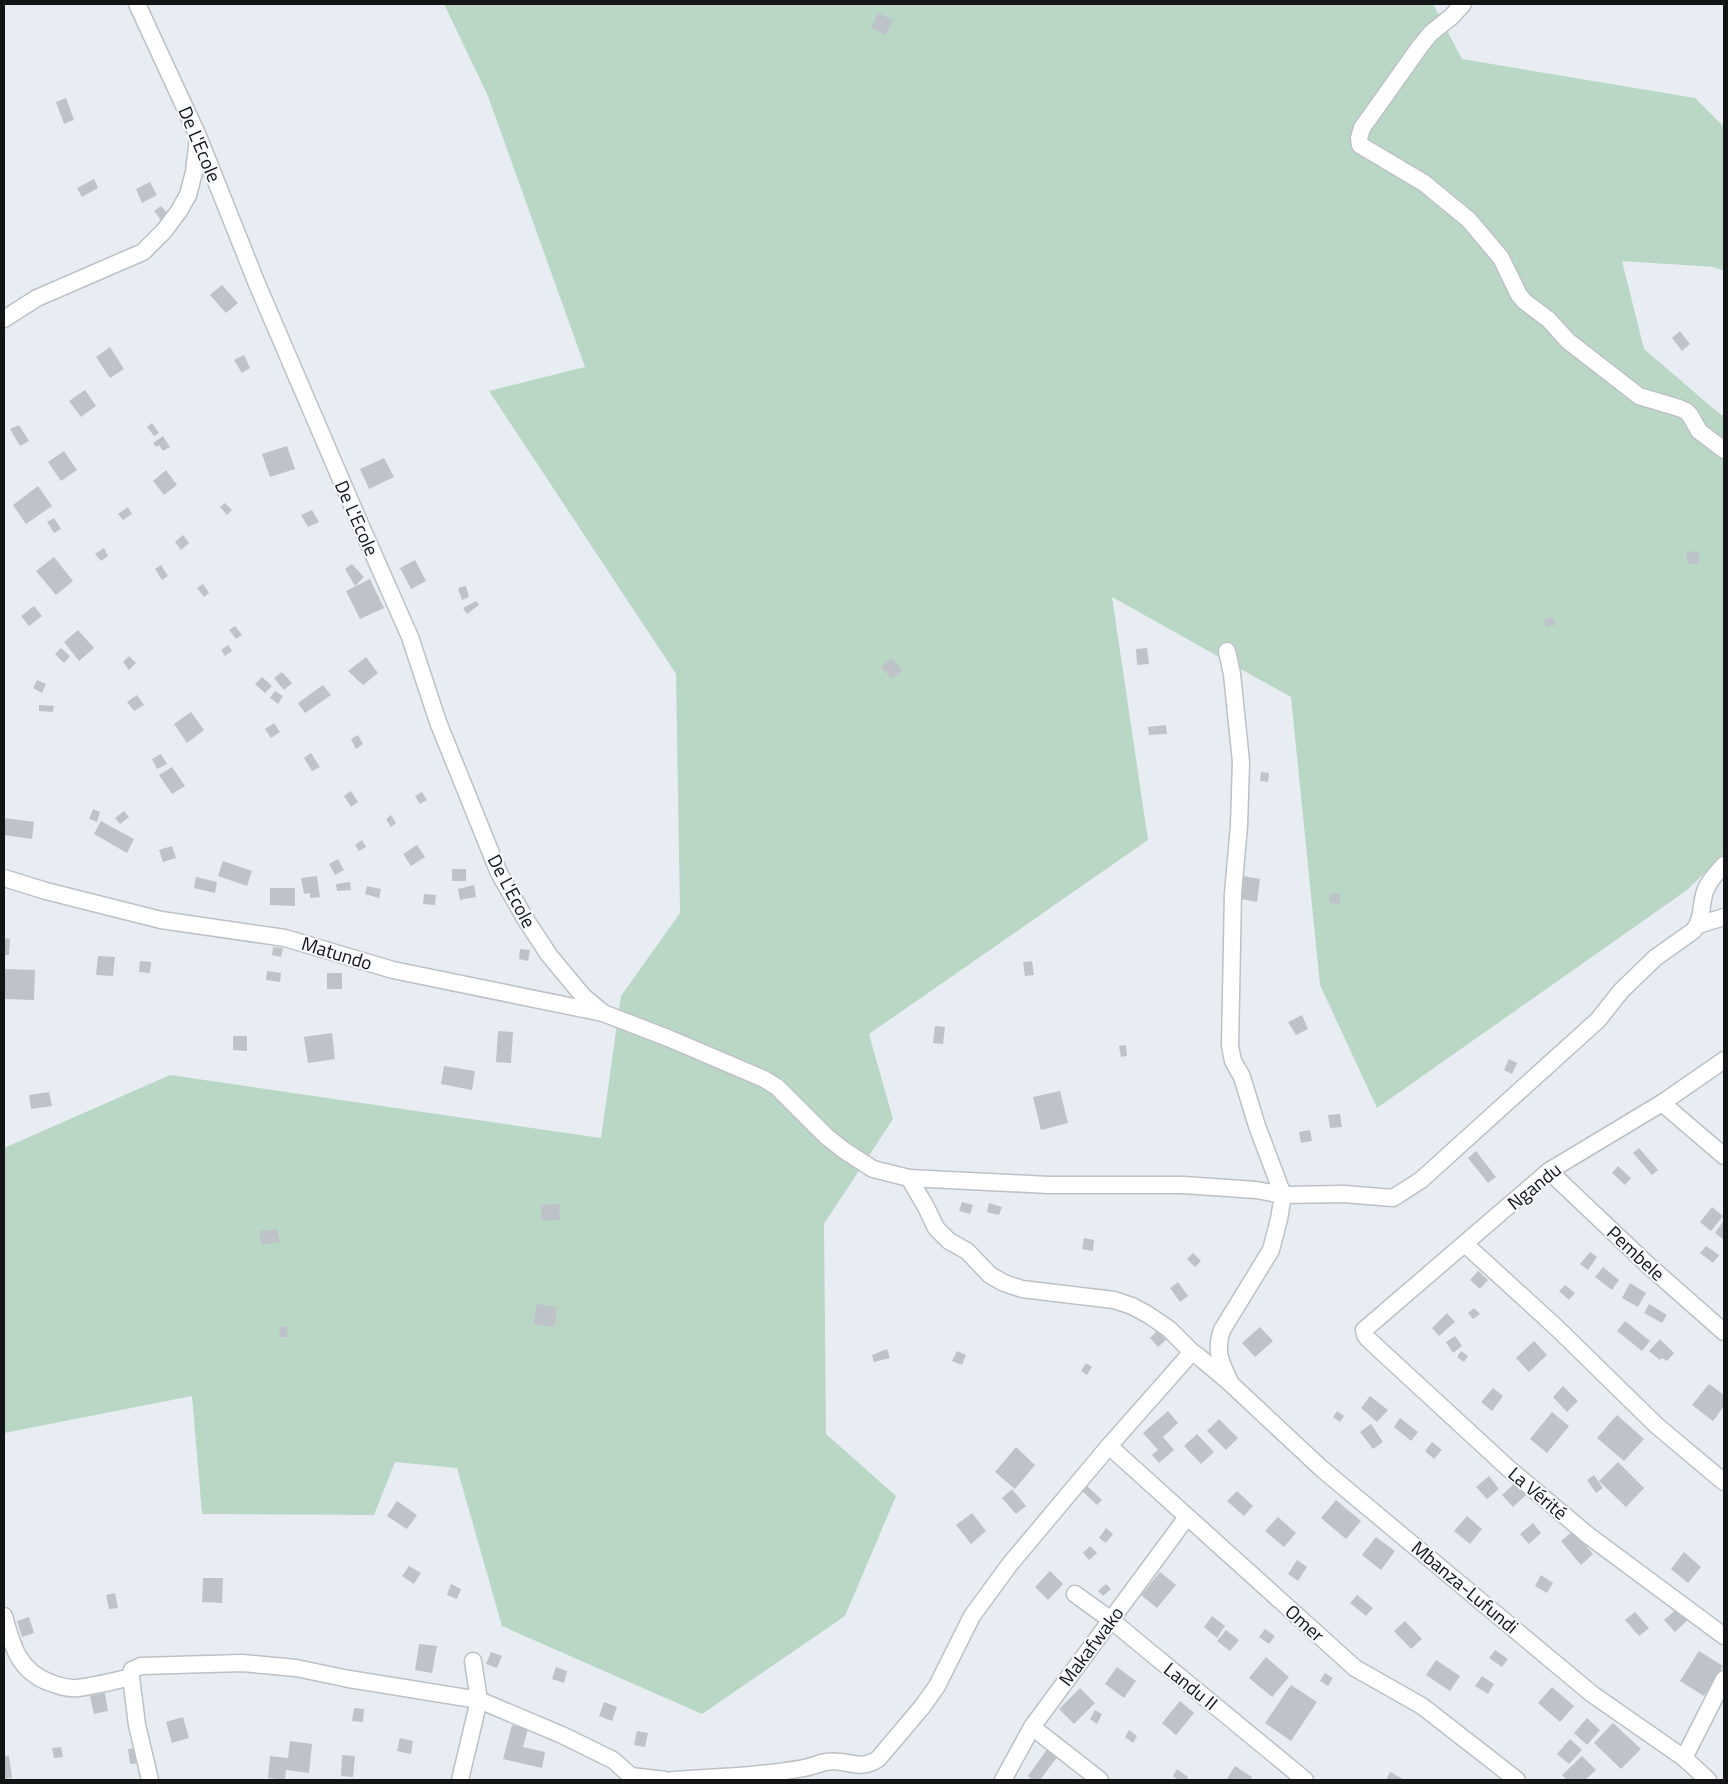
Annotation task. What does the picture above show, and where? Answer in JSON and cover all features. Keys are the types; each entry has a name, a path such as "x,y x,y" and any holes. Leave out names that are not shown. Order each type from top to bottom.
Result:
{"street":[{"name":"De L'Ecole","path":"138,4 198,136 356,517 410,637 438,722 499,873 549,955 583,996 603,1013"},
{"path":"1464,4 1420,45 1362,128 1359,138 1360,146 1424,183 1469,220 1501,258 1519,295 1549,320 1568,341 1600,365 1619,383 1639,396 1686,411 1699,432 1724,450"},
{"path":"4,319 37,298 143,252 164,231 188,195 194,172 198,136"},
{"path":"1227,651 1232,674 1241,762 1234,893 1230,1046 1233,1061 1242,1077 1257,1126 1283,1195 1271,1250 1222,1330 1218,1342 1221,1361 1230,1383"},
{"path":"1724,865 1713,876 1706,888 1698,925 1724,917"},
{"name":"Matundo","path":"4,878 46,891 160,920 285,938 393,970 603,1013 668,1038 778,1087 827,1137 872,1169 909,1178 1049,1185 1183,1185 1256,1190 1283,1195 1344,1194 1393,1198 1406,1191 1421,1180 1598,1020 1621,991 1655,958 1693,931 1698,925"},
{"name":"Ngandu","path":"1364,1335 1366,1327 1549,1171 1662,1103 1724,1060"},
{"path":"1662,1103 1724,1156"},
{"name":"Pembele","path":"1549,1171 1648,1265 1724,1332"},
{"name":"Mbanza-Lufundi","path":"909,1178 936,1228 949,1241 966,1251 990,1275 1004,1283 1022,1289 1114,1300 1132,1306 1169,1329 1322,1469 1592,1694 1684,1758 1705,1779"},
{"path":"1465,1244 1558,1330 1656,1425 1724,1482"},
{"name":"La Vérité","path":"1364,1335 1508,1468 1590,1536 1724,1636"},
{"path":"673,1780 748,1775 806,1768 836,1761 862,1766 878,1759 922,1707 937,1686 972,1616 1010,1564 1109,1446 1192,1352"},
{"name":"Omer","path":"1109,1446 1355,1668 1422,1706 1517,1780"},
{"name":"Makafwako","path":"1003,1780 1032,1726 1187,1517"},
{"name":"Landu II","path":"1075,1594 1111,1620 1305,1780"},
{"path":"4,1616 14,1650 23,1665 44,1680 66,1688 78,1688 131,1677"},
{"path":"460,1780 479,1700 473,1661"},
{"path":"150,1780 137,1725 131,1677 132,1670 141,1666 242,1663 296,1668 349,1679 479,1700 562,1735 613,1760 631,1776 665,1780"},
{"path":"1684,1758 1724,1679"},
{"path":"1032,1726 1100,1780"}],"green space":[{"path":"444,4 1433,4 1462,59 1695,98 1724,127 1724,271 1714,267 1622,261 1644,349 1721,415 1724,415 1724,854 1687,890 1377,1108 1320,985 1291,697 1112,597 1148,840 869,1034 893,1119 824,1224 826,1434 896,1496 845,1616 702,1714 502,1626 457,1468 395,1462 374,1515 202,1514 192,1396 4,1433 4,1148 170,1075 601,1138 621,996 680,913 676,674 489,391 585,367 488,96"}],"building":[{"path":"878,13 893,20 886,35 871,28"},
{"path":"66,98 74,120 64,124 56,102"},
{"path":"94,179 98,188 82,197 77,188"},
{"path":"150,182 157,195 142,203 136,189"},
{"path":"161,206 168,214 161,220 154,211"},
{"path":"222,285 238,303 226,313 210,295"},
{"path":"1680,331 1690,344 1682,351 1672,338"},
{"path":"110,347 124,369 110,378 96,357"},
{"path":"244,355 250,368 242,373 234,360"},
{"path":"85,390 96,406 81,417 69,401"},
{"path":"152,423 159,433 154,436 147,427"},
{"path":"19,425 29,441 20,446 10,429"},
{"path":"163,436 170,447 163,451 159,445 156,447 153,443"},
{"path":"287,446 295,469 270,477 262,454"},
{"path":"64,451 77,470 61,481 48,462"},
{"path":"384,458 394,477 369,489 360,469"},
{"path":"166,470 177,485 164,495 153,481"},
{"path":"38,486 52,506 26,524 13,505"},
{"path":"225,503 232,510 227,515 220,507"},
{"path":"128,507 132,514 123,520 118,514"},
{"path":"312,510 319,522 308,527 301,515"},
{"path":"54,518 61,529 54,533 47,522"},
{"path":"183,535 189,543 181,550 175,542"},
{"path":"104,548 108,556 101,561 95,554"},
{"path":"1699,551 1699,564 1688,564 1686,552"},
{"path":"54,557 73,581 56,595 36,571"},
{"path":"415,560 426,581 411,589 400,568"},
{"path":"352,564 364,577 355,586 345,569"},
{"path":"161,565 168,576 162,580 155,569"},
{"path":"370,579 384,608 360,619 346,591"},
{"path":"203,584 209,593 204,597 197,588"},
{"path":"466,586 469,597 462,600 458,588"},
{"path":"476,601 479,605 467,614 463,608"},
{"path":"34,606 42,616 29,626 21,616"},
{"path":"1553,617 1555,625 1546,627 1544,619"},
{"path":"235,626 242,635 236,639 229,630"},
{"path":"78,630 94,648 79,661 64,642"},
{"path":"228,645 232,651 225,656 221,650"},
{"path":"61,648 70,656 64,663 55,654"},
{"path":"1147,648 1149,664 1137,665 1136,649"},
{"path":"129,656 136,663 129,670 123,662"},
{"path":"366,657 378,673 363,685 348,671"},
{"path":"891,659 903,670 892,679 881,667"},
{"path":"282,672 292,683 284,690 274,678"},
{"path":"262,677 272,686 265,693 255,684"},
{"path":"37,680 46,684 42,693 33,688"},
{"path":"323,685 331,695 305,713 298,703"},
{"path":"275,691 283,696 278,704 270,698"},
{"path":"137,695 144,705 134,711 127,702"},
{"path":"39,705 54,706 53,712 39,711"},
{"path":"191,712 204,730 187,743 174,724"},
{"path":"274,723 280,732 271,738 265,729"},
{"path":"1166,725 1167,734 1149,735 1148,727"},
{"path":"358,735 363,744 356,749 351,739"},
{"path":"311,753 320,767 312,771 304,758"},
{"path":"161,754 167,764 157,769 152,759"},
{"path":"172,767 185,786 172,794 159,775"},
{"path":"1261,772 1269,773 1268,782 1260,781"},
{"path":"351,791 358,802 351,807 344,796"},
{"path":"422,792 427,800 420,804 415,796"},
{"path":"93,809 100,812 97,822 89,819"},
{"path":"124,811 129,817 120,824 115,818"},
{"path":"391,815 396,823 391,827 386,819"},
{"path":"4,818 34,822 32,839 4,835"},
{"path":"101,821 134,839 127,853 94,834"},
{"path":"362,840 366,847 359,851 355,845"},
{"path":"417,845 425,857 411,866 403,854"},
{"path":"172,846 176,858 163,862 159,850"},
{"path":"338,859 344,870 335,875 329,864"},
{"path":"223,861 252,871 247,886 218,876"},
{"path":"452,869 466,869 466,881 452,881"},
{"path":"317,876 320,897 310,898 310,893 304,894 301,878"},
{"path":"1244,876 1260,879 1257,902 1241,899"},
{"path":"196,877 217,882 215,893 194,888"},
{"path":"350,882 351,890 337,891 336,884"},
{"path":"474,885 476,897 460,900 458,889"},
{"path":"367,886 381,889 379,898 365,894"},
{"path":"270,888 295,888 295,906 270,905"},
{"path":"424,894 436,895 435,905 423,904"},
{"path":"1330,894 1340,894 1340,904 1329,903"},
{"path":"4,938 10,939 9,955 4,955"},
{"path":"273,947 283,948 281,957 272,955"},
{"path":"520,949 530,950 528,961 519,959"},
{"path":"98,956 115,957 113,976 96,975"},
{"path":"140,961 151,962 150,973 139,972"},
{"path":"1032,961 1034,975 1025,976 1023,962"},
{"path":"4,969 35,970 34,1000 4,999"},
{"path":"267,971 281,973 280,982 266,980"},
{"path":"327,973 342,973 342,989 327,989"},
{"path":"1302,1015 1308,1029 1296,1035 1288,1022"},
{"path":"935,1026 945,1027 943,1044 933,1043"},
{"path":"498,1031 513,1032 511,1063 496,1062"},
{"path":"332,1033 335,1059 308,1063 304,1037"},
{"path":"233,1036 247,1036 247,1051 233,1050"},
{"path":"1126,1045 1127,1056 1121,1057 1119,1046"},
{"path":"1509,1059 1517,1063 1512,1074 1504,1070"},
{"path":"444,1066 475,1071 472,1090 441,1084"},
{"path":"1060,1091 1068,1123 1041,1130 1033,1097"},
{"path":"49,1092 52,1106 31,1109 29,1095"},
{"path":"1340,1114 1342,1127 1330,1128 1328,1115"},
{"path":"1310,1130 1312,1141 1301,1143 1299,1132"},
{"path":"1639,1148 1658,1170 1652,1175 1633,1153"},
{"path":"1476,1151 1496,1177 1488,1183 1468,1158"},
{"path":"1618,1166 1631,1178 1625,1185 1612,1173"},
{"path":"962,1202 973,1205 970,1214 959,1211"},
{"path":"989,1203 1002,1207 999,1215 987,1212"},
{"path":"559,1204 560,1220 542,1221 541,1205"},
{"path":"1712,1207 1723,1216 1711,1231 1700,1222"},
{"path":"1724,1220 1724,1240 1715,1233"},
{"path":"277,1229 280,1242 262,1245 259,1231"},
{"path":"1084,1238 1094,1240 1093,1251 1082,1249"},
{"path":"1706,1246 1719,1255 1713,1263 1700,1253"},
{"path":"1590,1252 1597,1257 1588,1270 1580,1264"},
{"path":"1193,1253 1201,1261 1195,1267 1187,1259"},
{"path":"1603,1267 1619,1280 1612,1290 1595,1277"},
{"path":"1478,1271 1488,1280 1480,1289 1470,1280"},
{"path":"1178,1282 1188,1296 1180,1302 1170,1288"},
{"path":"1630,1283 1646,1293 1638,1307 1622,1298"},
{"path":"1565,1285 1575,1293 1569,1300 1559,1291"},
{"path":"536,1304 557,1307 555,1327 534,1324"},
{"path":"1649,1304 1667,1315 1662,1323 1644,1313"},
{"path":"1474,1308 1480,1314 1473,1319 1468,1313"},
{"path":"1447,1313 1455,1322 1439,1336 1432,1328"},
{"path":"1625,1321 1650,1341 1642,1351 1617,1331"},
{"path":"287,1326 288,1337 280,1337 279,1327"},
{"path":"1260,1327 1273,1341 1255,1357 1242,1343"},
{"path":"1158,1330 1166,1340 1158,1347 1150,1338"},
{"path":"1455,1336 1462,1346 1453,1353 1446,1342"},
{"path":"1660,1339 1674,1353 1667,1361 1662,1358 1660,1360 1649,1351"},
{"path":"1534,1341 1547,1355 1529,1372 1516,1358"},
{"path":"887,1349 890,1358 874,1362 872,1355"},
{"path":"957,1351 966,1355 962,1365 952,1361"},
{"path":"1461,1351 1468,1356 1464,1362 1457,1357"},
{"path":"1086,1363 1092,1367 1087,1375 1081,1371"},
{"path":"1709,1384 1724,1395 1724,1406 1713,1421 1692,1405"},
{"path":"1563,1386 1578,1401 1567,1412 1553,1397"},
{"path":"1493,1388 1503,1396 1492,1411 1481,1402"},
{"path":"1370,1396 1388,1410 1377,1422 1361,1408"},
{"path":"1168,1411 1178,1423 1163,1437 1174,1450 1159,1463 1152,1455 1158,1450 1143,1433"},
{"path":"1337,1411 1344,1416 1340,1422 1333,1417"},
{"path":"1552,1412 1569,1426 1547,1453 1530,1439"},
{"path":"1617,1415 1644,1439 1624,1461 1597,1438"},
{"path":"1400,1418 1418,1432 1411,1441 1394,1427"},
{"path":"1219,1419 1238,1438 1226,1450 1207,1431"},
{"path":"1371,1424 1383,1442 1373,1449 1360,1432"},
{"path":"1197,1434 1214,1452 1201,1464 1184,1446"},
{"path":"1432,1442 1442,1450 1434,1459 1425,1451"},
{"path":"1016,1447 1035,1465 1015,1489 995,1472"},
{"path":"1618,1462 1644,1488 1626,1507 1599,1481"},
{"path":"1594,1475 1603,1488 1596,1493 1587,1480"},
{"path":"1489,1476 1499,1489 1487,1499 1476,1487"},
{"path":"1515,1483 1526,1495 1513,1507 1502,1495"},
{"path":"1087,1486 1102,1500 1097,1505 1082,1491"},
{"path":"1012,1489 1026,1506 1016,1514 1002,1498"},
{"path":"1237,1491 1253,1506 1244,1516 1227,1501"},
{"path":"1336,1500 1361,1521 1346,1539 1321,1518"},
{"path":"397,1501 417,1515 407,1529 387,1516"},
{"path":"972,1513 986,1531 971,1544 956,1525"},
{"path":"1467,1516 1482,1529 1470,1544 1454,1531"},
{"path":"1278,1517 1296,1533 1284,1547 1265,1531"},
{"path":"1533,1523 1541,1533 1529,1544 1520,1534"},
{"path":"1106,1528 1113,1534 1106,1543 1099,1538"},
{"path":"1573,1531 1593,1554 1581,1565 1561,1541"},
{"path":"1376,1537 1395,1551 1381,1570 1362,1555"},
{"path":"1090,1546 1097,1553 1089,1560 1083,1553"},
{"path":"1684,1552 1701,1567 1688,1583 1671,1569"},
{"path":"1297,1560 1307,1567 1298,1581 1288,1574"},
{"path":"409,1566 421,1573 414,1584 402,1576"},
{"path":"1050,1571 1063,1584 1048,1600 1035,1587"},
{"path":"1160,1572 1176,1585 1157,1608 1141,1595"},
{"path":"1541,1575 1553,1583 1547,1593 1535,1586"},
{"path":"203,1578 223,1578 222,1603 202,1602"},
{"path":"451,1584 461,1589 457,1599 447,1595"},
{"path":"1106,1584 1111,1589 1103,1596 1098,1591"},
{"path":"115,1593 118,1608 109,1609 106,1595"},
{"path":"1357,1595 1373,1608 1366,1616 1350,1603"},
{"path":"1680,1606 1690,1618 1675,1632 1664,1620"},
{"path":"1635,1612 1649,1628 1639,1636 1625,1620"},
{"path":"1212,1616 1225,1626 1217,1638 1204,1627"},
{"path":"29,1617 34,1633 22,1637 17,1621"},
{"path":"1405,1621 1422,1639 1411,1649 1394,1631"},
{"path":"1265,1629 1275,1636 1269,1644 1259,1637"},
{"path":"1226,1630 1239,1640 1230,1651 1217,1641"},
{"path":"419,1644 437,1646 432,1673 415,1670"},
{"path":"1495,1650 1508,1659 1502,1667 1489,1658"},
{"path":"1699,1651 1723,1666 1704,1696 1680,1681"},
{"path":"491,1652 502,1656 497,1668 486,1664"},
{"path":"1266,1657 1289,1677 1272,1697 1249,1678"},
{"path":"1436,1660 1460,1676 1450,1691 1426,1675"},
{"path":"556,1667 567,1671 564,1683 552,1679"},
{"path":"1117,1667 1136,1681 1124,1698 1105,1684"},
{"path":"1325,1673 1333,1678 1328,1686 1320,1681"},
{"path":"1482,1676 1494,1684 1488,1694 1475,1686"},
{"path":"1291,1685 1317,1702 1291,1741 1265,1723"},
{"path":"1552,1687 1574,1706 1560,1722 1538,1703"},
{"path":"1080,1688 1095,1703 1074,1724 1059,1709"},
{"path":"105,1693 108,1711 94,1714 90,1696"},
{"path":"1180,1701 1194,1713 1176,1735 1162,1723"},
{"path":"604,1702 617,1707 612,1721 599,1716"},
{"path":"354,1708 364,1709 363,1722 352,1721"},
{"path":"1095,1710 1102,1714 1097,1724 1090,1719"},
{"path":"183,1717 189,1738 172,1743 166,1722"},
{"path":"1587,1718 1600,1730 1587,1745 1574,1733"},
{"path":"1613,1723 1641,1749 1621,1769 1594,1743"},
{"path":"512,1725 528,1729 523,1747 545,1752 542,1768 503,1759"},
{"path":"1129,1730 1137,1736 1133,1743 1125,1737"},
{"path":"637,1731 648,1733 645,1747 634,1745"},
{"path":"400,1738 413,1741 411,1754 397,1751"},
{"path":"1570,1739 1582,1750 1569,1764 1557,1754"},
{"path":"290,1741 312,1744 309,1773 286,1770 285,1780 268,1778 270,1756 288,1758"},
{"path":"61,1747 63,1757 54,1758 52,1748"},
{"path":"138,1748 140,1763 130,1764 128,1749"},
{"path":"1048,1748 1058,1756 1040,1780 1033,1780 1028,1776"},
{"path":"342,1755 355,1756 353,1777 341,1776"},
{"path":"4,1756 9,1756 12,1778 4,1779"},
{"path":"1582,1756 1596,1770 1585,1780 1567,1780 1562,1775"},
{"path":"1235,1766 1252,1777 1250,1780 1227,1779"},
{"path":"1177,1769 1188,1777 1186,1780 1178,1780 1173,1776"},
{"path":"1390,1772 1405,1780 1386,1780"}]}
